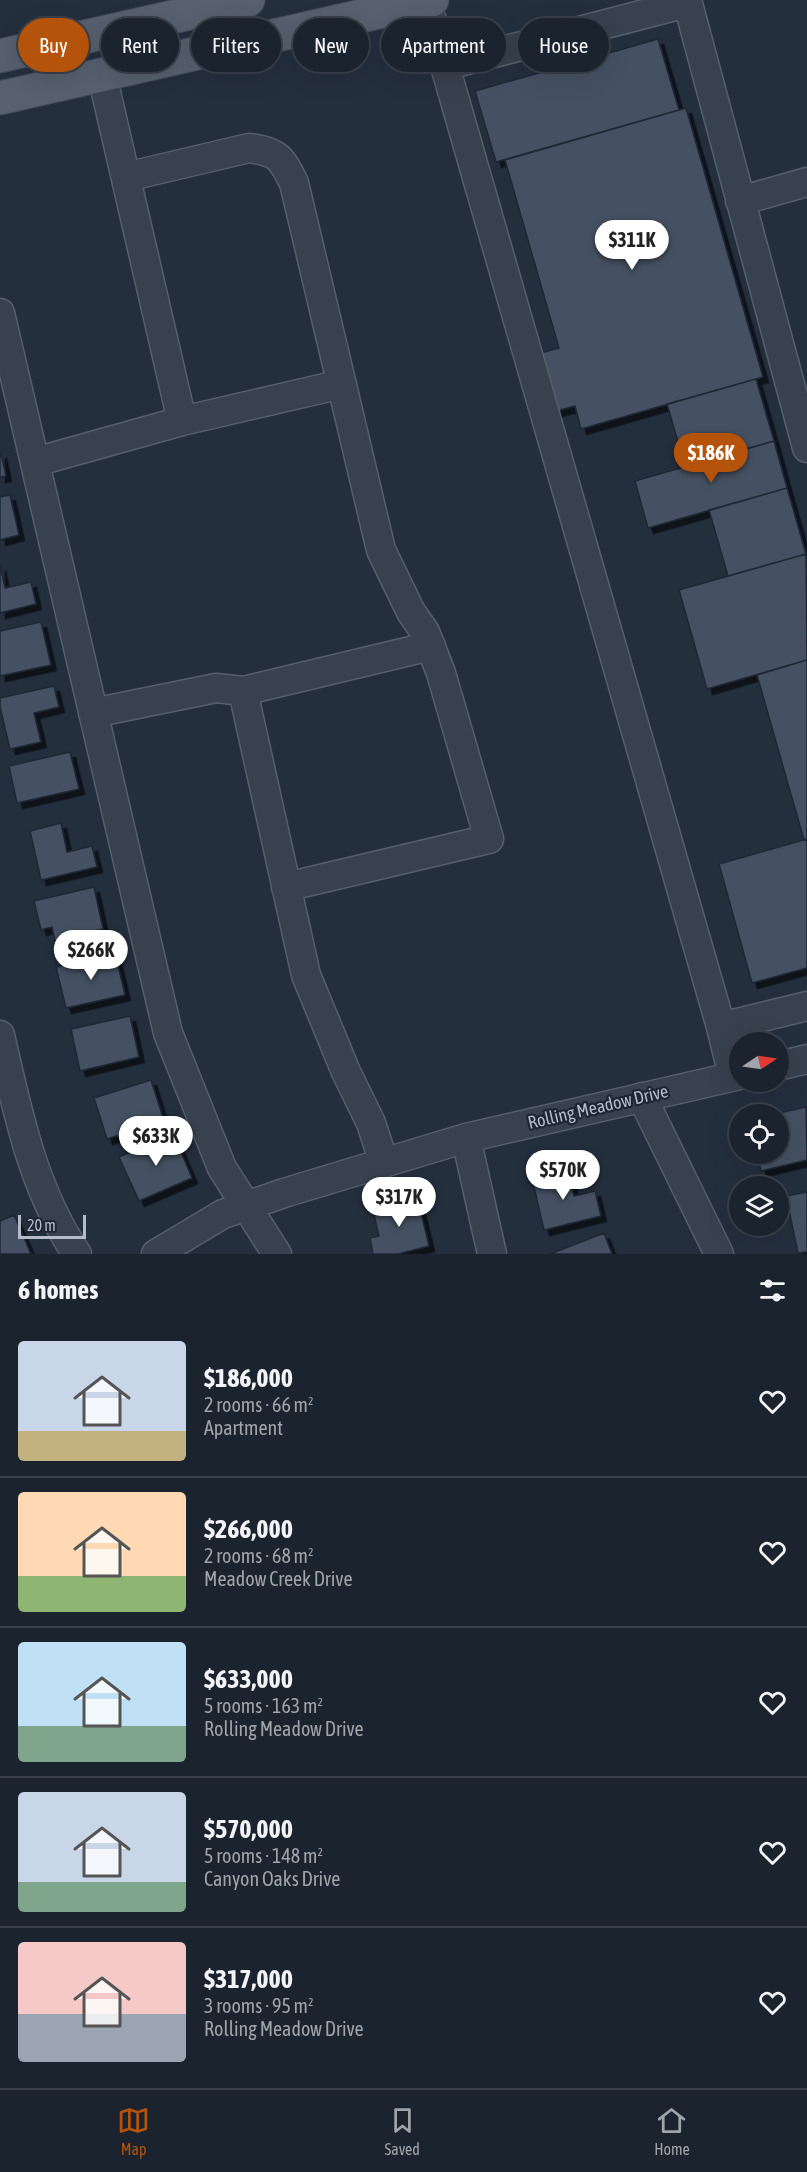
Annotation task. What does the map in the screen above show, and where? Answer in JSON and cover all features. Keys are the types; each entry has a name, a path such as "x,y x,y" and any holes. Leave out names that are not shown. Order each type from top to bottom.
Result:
{"main road":[{"path":"0,56 248,0"},
{"path":"0,98 428,0"}],"street":[{"path":"428,0 432,18"},
{"path":"506,49 687,1 740,201 798,380 807,448"},
{"path":"446,72 729,1052"},
{"path":"102,75 182,421"},
{"path":"126,177 249,148 264,150 278,156 294,183 381,550 411,612 425,632 431,646 489,838 286,887"},
{"path":"740,201 807,182"},
{"path":"0,314 168,1033 222,1168 276,1254"},
{"path":"34,462 182,421 342,384"},
{"path":"93,713 216,688 243,691 431,646"},
{"path":"243,691 306,975 370,1123 384,1163"},
{"path":"722,1027 807,1006"},
{"path":"0,1035 37,1177 61,1230 77,1254"},
{"path":"789,1063 807,1059"},
{"name":"Rolling Meadow Drive","path":"156,1254 223,1214 384,1163 466,1138 729,1078"},
{"path":"642,1097 719,1254"},
{"path":"466,1138 492,1254"}],"building":[{"path":"658,39 679,110 496,162 475,91 542,72 609,72 609,53"},
{"path":"686,108 763,377 581,429 575,406 553,412 537,354 559,348 505,160"},
{"path":"756,379 774,441 685,466 667,404"},
{"path":"774,441 787,488 648,528 635,481"},
{"path":"0,454 6,476 0,477"},
{"path":"787,488 806,554 728,576 709,510"},
{"path":"10,495 19,535 0,540 0,497"},
{"path":"806,554 807,660 707,689 679,590"},
{"path":"0,565 5,588 31,582 36,604 0,613"},
{"path":"41,622 51,665 0,676 0,631"},
{"path":"807,660 807,839 804,840 757,675"},
{"path":"54,686 59,707 34,713 41,742 10,749 0,698"},
{"path":"70,752 79,789 17,803 9,766"},
{"path":"61,823 67,852 92,846 97,867 41,880 30,831"},
{"path":"807,839 807,968 752,983 719,864"},
{"path":"94,887 103,929 55,941 52,927 41,930 34,901"},
{"path":"115,953 125,995 66,1008 56,967"},
{"path":"130,1016 139,1057 80,1071 71,1029"},
{"path":"151,1080 164,1121 107,1139 94,1098"},
{"path":"806,1107 807,1160 761,1171 759,1164 789,1164 789,1111"},
{"path":"173,1133 192,1178 139,1201 119,1157"},
{"path":"568,1169 574,1196 595,1191 601,1216 544,1230 532,1178"},
{"path":"807,1192 807,1252 798,1253 789,1210 789,1195"},
{"path":"417,1196 429,1246 398,1254 373,1254 370,1238 379,1236 372,1207"},
{"path":"14,1215 31,1254 0,1254 0,1221"},
{"path":"604,1233 612,1254 550,1254"}]}
